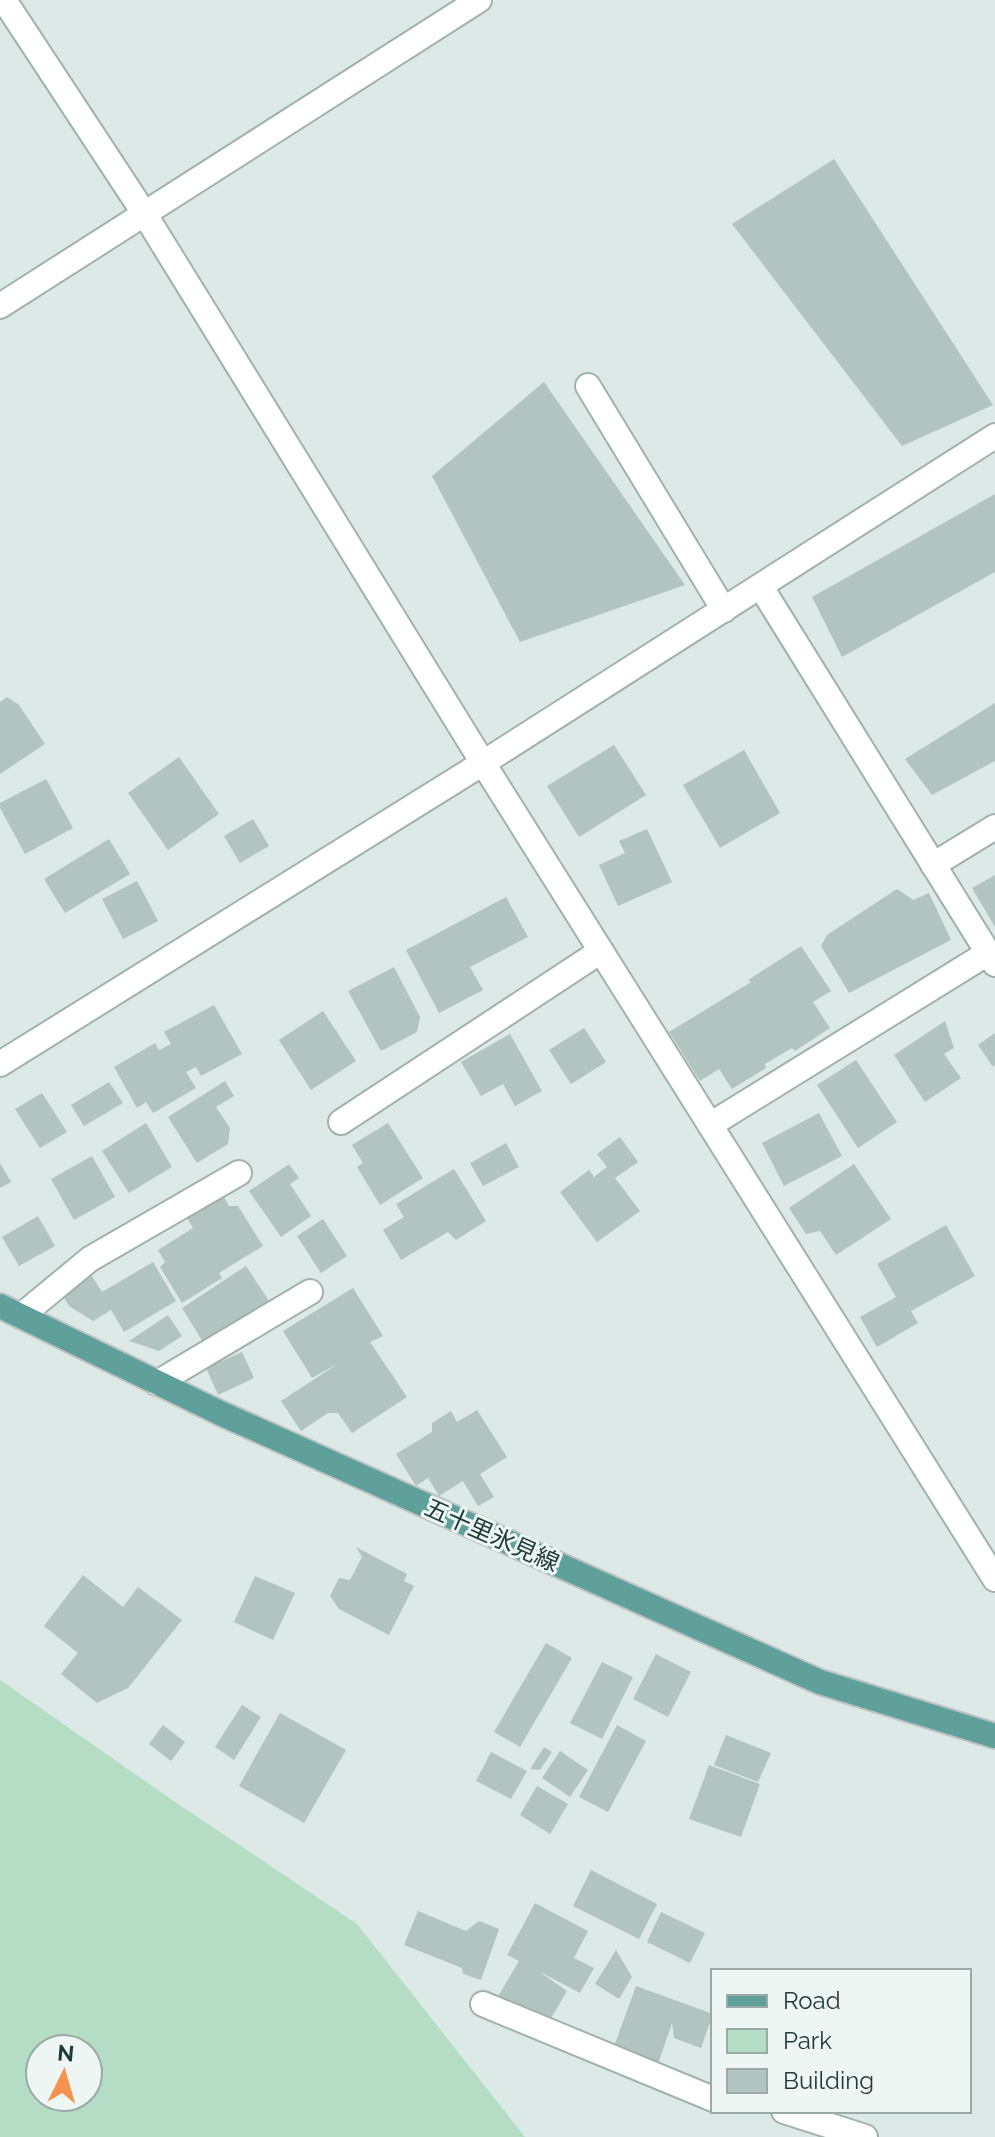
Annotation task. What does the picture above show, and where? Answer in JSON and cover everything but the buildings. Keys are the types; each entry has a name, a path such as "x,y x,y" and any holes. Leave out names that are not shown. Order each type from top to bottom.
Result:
{"main road":[{"name":"五十里氷見線","path":"10,1311 157,1383 820,1682 995,1736"}],"street":[{"path":"4,0 144,213 483,763 995,1579"},
{"path":"0,306 479,0"},
{"path":"588,386 724,610"},
{"path":"0,1064 483,763 995,436"},
{"path":"710,1125 992,959 761,587"},
{"path":"933,865 995,827"},
{"path":"341,1122 601,951"},
{"path":"10,1311 90,1259 239,1173"},
{"path":"157,1383 310,1292"},
{"path":"483,2004 711,2098"},
{"path":"790,2113 865,2137"}],"green space":[{"path":"0,1680 357,1924 525,2137 0,2137"}]}
